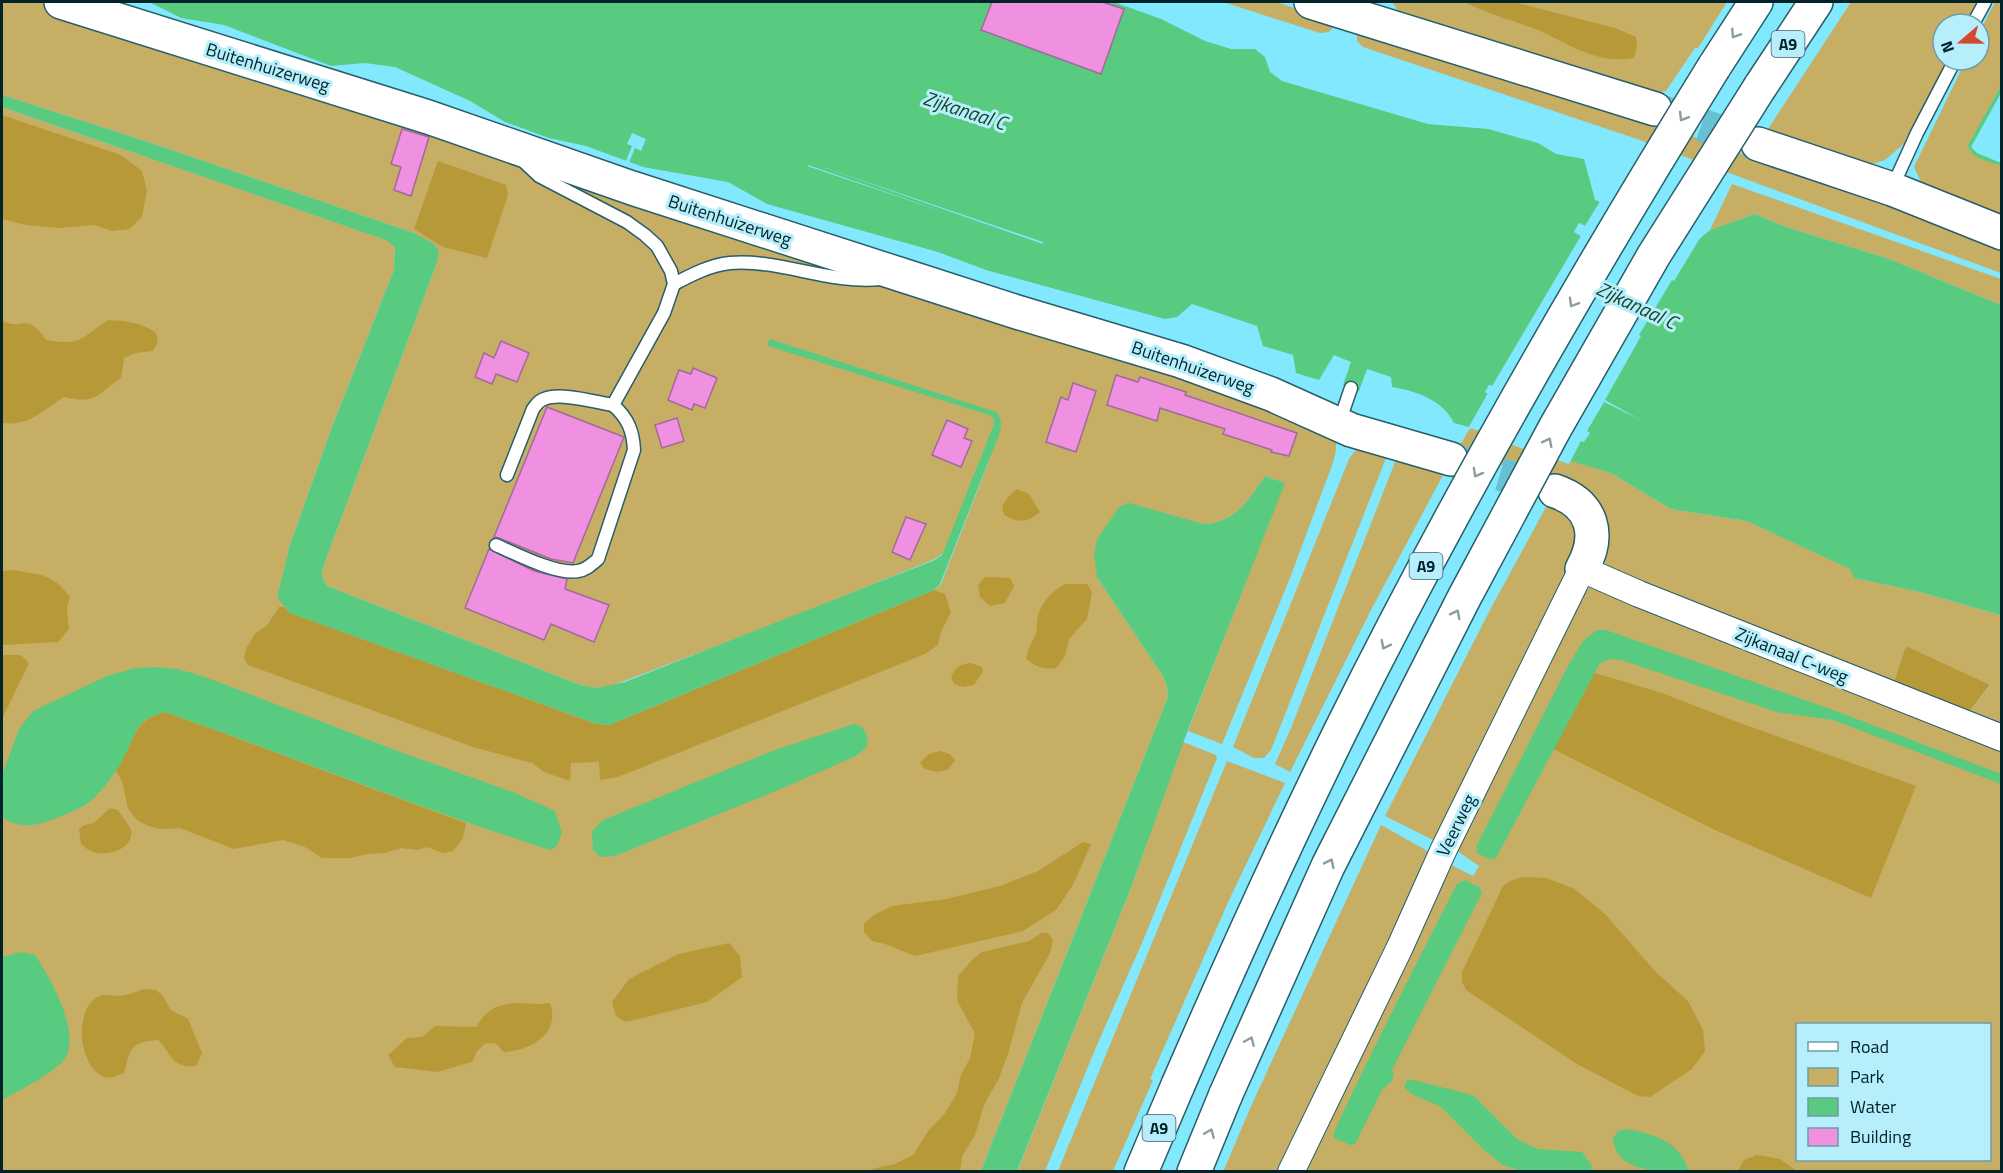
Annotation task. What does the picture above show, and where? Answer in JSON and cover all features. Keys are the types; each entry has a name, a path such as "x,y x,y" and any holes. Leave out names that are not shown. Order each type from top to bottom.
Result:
{"main road":[{"name":"Buitenhuizerweg","path":"61,2 428,117 643,192 1031,317 1181,361 1271,394 1338,424 1395,444 1451,459"},
{"path":"1311,2 1358,9 1655,109"},
{"name":"A9","path":"1141,1172 1279,860 1343,726 1436,548 1610,238 1756,2"},
{"name":"A9","path":"1194,1172 1328,866 1464,598 1555,428 1654,255 1816,2"},
{"path":"1758,144 1892,189 2001,232"},
{"name":"Veerweg","path":"1555,491 1565,494 1579,504 1590,521 1593,543 1582,569"}],"street":[{"name":"Zijkanaal C-weg","path":"1582,569 1639,594 2001,738"},
{"name":"Veerweg","path":"1291,1172 1400,947 1443,851 1582,569"}],"lane":[{"path":"1892,189 1917,133 1949,72"},
{"path":"505,144 538,176 627,222 657,246 666,259 674,284 664,313 613,405"},
{"path":"674,284 699,272 730,263 751,263 850,280 905,276"},
{"path":"1338,424 1351,388"},
{"path":"496,545 538,564 573,572 590,566 598,559 634,450 634,439 627,421 613,405 550,397 538,402 533,409 507,475"}],"green space":[{"path":"2,2 42,2 1073,335 1335,435 1336,452 1331,468 1290,578 1222,744 1188,731 1284,483 1265,476 1240,509 1224,520 1214,523 1203,524 1119,507 1110,521 1097,577 1163,676 1168,697 981,1171 2,1171 2,107 387,240 395,247 394,270 332,427 290,545 277,598 623,720 934,590 941,584 991,456 942,554 935,559 780,622 611,686 597,688 580,685 327,586 322,576 323,567 436,265 414,233 2,95"},
{"path":"1223,2 1276,2 1328,19 1333,27 1329,32 1320,33"},
{"path":"1392,2 1727,2 1698,48 1695,48 1666,91 1649,94 1401,15"},
{"path":"1851,2 1978,2 1973,12 1931,12 1931,72 1942,72 1906,142 1885,160 1862,167 1804,148 1768,129"},
{"path":"1995,2 2001,2 2001,86 1973,137 1969,149 1977,156 2001,166 2001,219 1923,186 1914,167 1960,72 1991,72 1990,12"},
{"path":"1359,33 1650,118 1697,138 2001,243 2001,273 1637,139 1363,47 1357,41"},
{"path":"1732,184 2001,279 2001,305 1889,259 1786,227 1755,214 1710,230"},
{"path":"1470,428 1611,473 1671,509 1747,521 1851,569 1854,578 1920,592 2001,615 2001,730 1965,717 1990,686 1906,646 1893,685 1608,569 1575,489 1457,450"},
{"path":"1358,447 1388,453 1271,750 1264,758 1254,758 1233,747 1349,459"},
{"path":"1397,457 1449,464 1371,610 1290,772 1275,764"},
{"path":"1552,496 1566,507 1581,543 1439,843 1385,816 1491,608"},
{"path":"1593,587 2001,752 2001,1171 1301,1172 1449,864 1473,876 1479,866 1456,850 1585,590"},
{"path":"1183,742 1216,755 1217,758 1145,936 1045,1171 1017,1172 1130,890"},
{"path":"1227,761 1285,783 1230,898 1150,1079 1153,1080 1113,1171 1058,1171"},
{"path":"1381,825 1433,854 1285,1171 1223,1172 1252,1104"}],"shaded area":[{"path":"1464,2 1513,2 1615,28 1636,37 1637,46 1634,58 1619,59 1593,55 1533,28"},
{"path":"2,115 121,155 142,171 147,191 142,217 129,229 112,231 94,225 59,228 26,225 2,219"},
{"path":"438,161 506,185 508,195 487,258 443,247 414,229"},
{"path":"108,320 139,324 156,333 158,342 153,351 135,353 124,358 121,378 90,399 64,397 28,420 2,423 2,321 29,324 34,326 46,340 67,342 80,339"},
{"path":"1017,489 1029,494 1040,512 1023,521 1004,515 1002,506"},
{"path":"15,570 52,579 70,597 67,608 69,629 58,642 2,645 2,571"},
{"path":"985,577 1010,578 1014,586 1005,603 990,606 980,597 978,585"},
{"path":"1066,584 1087,584 1092,592 1087,619 1069,639 1065,656 1056,668 1047,669 1033,664 1026,658 1036,634 1038,616 1042,606 1057,589"},
{"path":"934,590 945,594 951,612 941,632 938,645 925,654 618,777 600,780 599,762 571,763 570,781 544,772 532,763 473,747 248,665 244,658 247,647 255,634 268,624 279,607 284,607 290,613 596,724 609,725"},
{"path":"1906,646 1990,685 1965,717 1893,685"},
{"path":"2,655 21,655 29,663 2,719"},
{"path":"971,663 982,667 983,671 974,685 963,687 954,684 951,677 956,668"},
{"path":"1585,670 1662,693 1916,786 1871,898 1715,830 1545,745"},
{"path":"165,712 466,823 463,838 453,851 443,853 427,847 417,850 401,848 351,858 322,858 305,847 283,840 234,849 180,828 151,827 138,821 128,809 122,781 115,770 139,727 154,716"},
{"path":"940,751 950,754 955,760 948,770 937,772 925,769 920,763 929,754"},
{"path":"110,808 118,810 130,828 129,842 119,850 112,852 91,851 81,844 79,829 84,825 94,823"},
{"path":"1083,842 1091,844 1073,885 1056,910 1023,931 915,956 872,941 864,932 864,924 874,915 892,906 946,899 1000,886 1038,871"},
{"path":"1522,877 1546,878 1573,888 1605,914 1655,971 1688,1001 1703,1030 1705,1051 1692,1069 1650,1097 1638,1096 1577,1064 1466,990 1462,982 1462,972 1503,886"},
{"path":"1041,933 1048,933 1053,940 1050,953 1022,1003 1008,1054 999,1078 984,1105 975,1135 962,1156 960,1171 871,1171 895,1164 913,1155 957,1093 961,1075 970,1058 975,1034 957,1000 958,976 982,952 1029,941"},
{"path":"729,943 740,956 742,977 707,1002 626,1022 616,1016 612,1002 629,979 679,954"},
{"path":"144,989 156,990 163,996 171,1010 188,1019 202,1053 196,1066 177,1063 158,1040 142,1042 133,1048 124,1073 110,1078 102,1076 94,1070 84,1050 82,1026 84,1015 89,1005 102,995 131,994"},
{"path":"516,1003 550,1003 551,1024 541,1039 533,1044 503,1052 497,1044 486,1043 477,1051 472,1062 437,1072 395,1067 388,1055 407,1038 422,1037 435,1026 476,1027 492,1009"},
{"path":"1757,1155 1780,1159 1797,1171 1738,1171 1744,1160"}],"water":[{"name":"Zijkanaal C","path":"149,2 1114,2 1161,19 1205,41 1231,49 1255,49 1265,57 1270,72 1282,81 1428,124 1488,129 1538,143 1556,154 1584,159 1595,200 1600,202 1585,226 1579,223 1574,232 1581,236 1492,386 1489,385 1485,392 1488,393 1469,427 1454,423 1443,408 1428,398 1392,387 1391,377 1367,369 1359,391 1343,385 1351,362 1334,355 1319,380 1296,373 1293,355 1263,346 1257,326 1192,304 1177,317 1165,319 986,270 938,252 767,204 728,182 643,167 586,146 549,138 505,122 470,101 395,67 365,63 331,66 224,25 181,18"},
{"path":"2001,86 2001,93 1971,147 1977,153 2001,163 2001,166 1977,156 1968,145"},
{"path":"2,95 414,233 434,244 439,252 436,265 323,567 322,576 327,586 580,685 597,688 625,682 935,560 942,555 994,419 989,415 768,346 770,339 996,412 999,416 1000,432 940,584 934,590 609,725 597,724 290,613 277,597 290,545 332,427 394,270 395,247 386,240 2,107"},
{"name":"Zijkanaal C","path":"1755,214 1786,227 1889,259 2001,305 2001,615 1920,592 1854,578 1850,569 1747,521 1671,509 1611,473 1567,460 1540,318 1690,247 1710,230"},
{"path":"1265,476 1285,483 1189,727 1130,890 1017,1171 981,1171 1168,697 1163,676 1097,577 1094,555 1097,539 1119,507 1129,503 1203,524 1224,520 1247,502"},
{"path":"1597,630 1606,630 1836,711 2001,774 2001,784 1833,720 1777,712 1621,660 1611,659 1600,663 1496,858 1490,859 1477,853 1476,847 1569,664 1584,640"},
{"path":"135,668 178,669 205,677 403,753 513,792 555,811 562,833 557,846 550,850 501,834 165,712 142,723 114,773 98,794 85,805 34,825 21,825 2,817 2,775 19,729 33,711 107,676"},
{"path":"854,724 864,729 867,739 867,747 856,756 615,856 600,857 593,850 592,831 603,820 775,750"},
{"path":"1465,880 1479,887 1482,893 1392,1070 1394,1075 1391,1082 1382,1090 1355,1144 1350,1145 1334,1138 1334,1132 1379,1038 1457,884"},
{"path":"21,952 35,955 49,978 63,1009 70,1040 68,1053 61,1063 2,1100 2,957"},
{"path":"1407,1080 1473,1095 1517,1139 1537,1149 1582,1152 1592,1166 1590,1171 1521,1171 1503,1165 1484,1150 1440,1106 1413,1095 1404,1087"},
{"path":"1627,1129 1665,1141 1679,1153 1689,1171 1653,1170 1630,1164 1616,1150 1613,1138 1618,1131"}],"pier":[{"path":"632,133 646,139 641,151 635,148 628,165 625,163 632,146 627,144"},
{"path":"808,162 1043,242 1043,244"},
{"path":"808,165 955,216 807,166"},
{"path":"1601,200 1602,203 1588,228 1580,227 1578,231 1584,237 1606,201 1690,244 1705,230 1639,335 1641,336 1605,400 1641,420 1604,402 1587,431 1590,433 1584,442 1581,441 1569,464 1518,447 1473,427 1583,238 1495,388 1490,388 1491,395 1471,429 1467,430 1488,394 1485,392 1489,385 1493,386 1581,236 1574,232 1579,223 1585,226"}],"building":[{"path":"992,2 1102,2 1124,9 1101,74 981,30"},
{"path":"402,129 429,137 411,196 394,190 401,167 391,164"},
{"path":"501,341 529,353 517,382 496,374 492,384 475,377 484,353 494,358"},
{"path":"693,368 717,378 705,408 694,404 692,410 668,400 679,370 691,374"},
{"path":"1116,375 1138,382 1140,377 1186,392 1185,395 1297,433 1289,456 1271,452 1272,450 1223,434 1225,429 1160,408 1157,421 1107,405"},
{"path":"1073,383 1096,391 1076,452 1046,442 1061,397 1068,400"},
{"path":"547,407 624,437 573,563 551,559 494,537"},
{"path":"677,418 684,441 662,448 655,425"},
{"path":"947,420 968,429 964,438 972,441 961,467 932,455"},
{"path":"906,517 926,524 910,560 892,552"},
{"path":"489,549 534,571 567,579 565,589 609,605 594,642 551,624 544,640 465,608"}],"tunnel":[{"path":"1655,109 1757,144"},
{"path":"1453,460 1553,490"}]}
